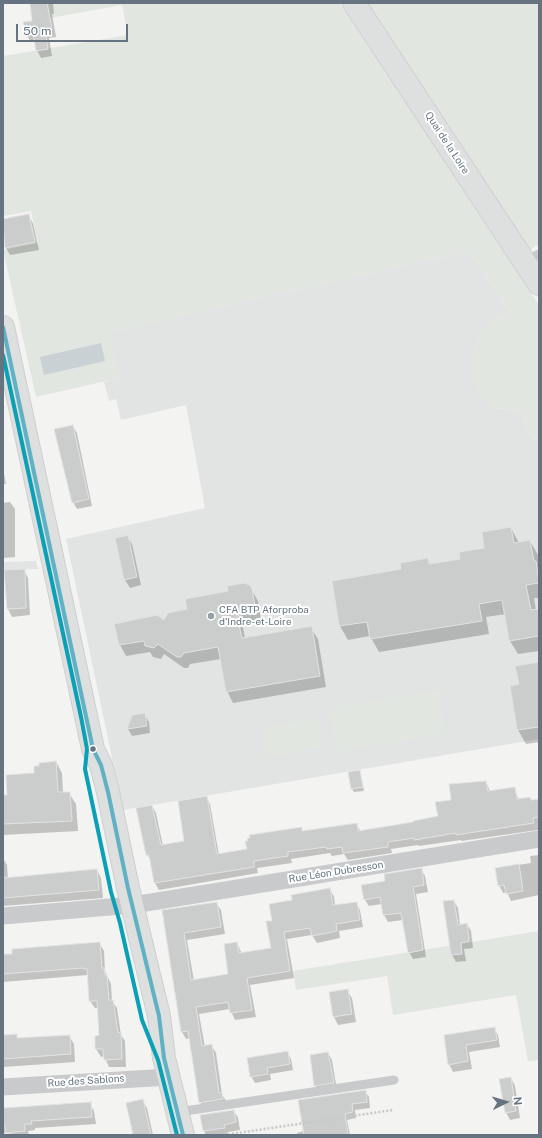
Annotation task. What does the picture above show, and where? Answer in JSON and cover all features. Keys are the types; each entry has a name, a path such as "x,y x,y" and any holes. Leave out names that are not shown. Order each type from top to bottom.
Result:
{"street":[{"name":"Quai de la Loire","path":"354,3 532,257 539,284"},
{"path":"3,327 93,749 102,765 127,906 159,1016 167,1067 183,1135"},
{"name":"Rue Léon Dubresson","path":"3,916 127,906 539,839"},
{"name":"Rue des Sablons","path":"3,1087 167,1067"}],"lane":[{"path":"178,1112 394,1080"}],"path":[{"path":"224,1135 393,1110"}],"shaded area":[{"path":"49,3 340,3 539,305 539,440 536,440 530,434 521,414 514,410 495,408 487,404 479,397 474,381 473,363 476,345 482,330 493,321 510,313 469,251 110,332 119,378 36,397 3,250 38,243 31,211 3,216 3,56 128,35 122,5 50,18"},
{"path":"363,3 539,3 539,246 535,246 530,251"},
{"path":"469,251 510,313 493,321 482,330 476,345 473,363 474,381 495,408 514,410 521,414 530,434 536,440 539,440 539,739 123,810 66,539 205,508 186,405 121,420 116,399 109,401 104,382 119,378 109,332"},
{"path":"101,343 105,361 44,375 40,357"},
{"path":"36,561 38,569 3,570 3,562"},
{"path":"439,690 446,734 336,752 329,708"},
{"path":"318,718 323,748 265,758 261,728"},
{"path":"539,931 539,1060 528,1061 516,995 393,1015 387,976 296,990 293,971"}],"building":[{"path":"30,3 47,3 52,29 45,31 48,49 36,51 33,33 25,34 23,22 32,21"},
{"path":"29,214 35,242 5,248 3,219"},
{"path":"73,425 89,499 72,503 54,429"},
{"path":"511,527 514,543 530,540 534,561 536,561 539,583 526,585 531,610 539,609 539,636 509,641 502,600 479,604 482,621 370,639 367,622 339,626 332,581 401,569 400,563 428,558 429,564 460,559 459,552 484,548 482,532"},
{"path":"128,535 137,577 124,580 115,538"},
{"path":"25,569 26,608 7,609 4,570"},
{"path":"244,583 250,585 252,589 255,605 253,611 237,616 242,638 312,626 320,676 226,692 218,647 184,653 181,657 177,657 158,644 154,648 145,646 144,641 119,645 114,624 157,615 164,620 168,613 187,609 185,599 228,591 227,586"},
{"path":"539,662 539,727 517,730 510,686 519,684 515,666"},
{"path":"145,713 147,726 127,729 132,715"},
{"path":"56,761 58,792 70,792 72,821 3,824 3,795 7,795 6,775 34,773 34,766 39,766 39,763"},
{"path":"360,770 363,787 351,789 348,772"},
{"path":"486,781 488,791 515,787 517,799 530,797 531,800 539,799 539,817 533,818 534,823 456,835 456,833 414,840 414,838 388,842 388,847 343,853 342,847 327,849 326,847 288,852 288,856 254,861 254,867 154,883 149,855 146,855 136,808 152,805 161,845 184,841 178,801 207,796 217,854 247,849 245,841 248,841 247,838 250,838 249,835 302,827 302,831 357,823 358,831 413,822 438,816 435,802 451,800 449,784"},
{"path":"519,864 523,891 506,894 504,885 498,886 495,868"},
{"path":"422,868 424,885 413,887 423,950 408,953 401,913 383,915 380,897 364,900 361,885 385,881 384,874"},
{"path":"97,869 99,890 3,898 3,878"},
{"path":"330,888 333,905 357,902 360,920 336,924 337,931 312,936 310,928 284,932 290,971 247,978 252,1010 230,1013 228,1002 196,1007 202,1046 212,1044 219,1093 222,1092 223,1099 199,1103 188,1031 181,1032 162,910 217,902 221,927 184,933 191,980 228,974 224,944 237,942 239,953 271,948 266,921 272,921 269,904 292,900 291,895"},
{"path":"454,900 458,925 467,923 469,941 461,943 462,954 451,955 443,901"},
{"path":"100,942 102,968 104,968 105,975 107,975 109,1000 113,1000 118,1033 121,1032 122,1059 104,1060 103,1049 95,1049 95,1036 99,1035 97,1001 89,1001 87,969 83,968 3,974 3,954 12,954 12,949"},
{"path":"348,989 352,1014 333,1017 329,992"},
{"path":"495,1027 497,1040 466,1045 468,1061 448,1065 444,1035"},
{"path":"17,1034 17,1038 70,1035 71,1054 3,1059 3,1035"},
{"path":"288,1051 290,1064 267,1068 268,1074 250,1077 247,1058"},
{"path":"328,1052 334,1083 314,1086 310,1055"},
{"path":"511,1077 516,1111 505,1113 499,1079"},
{"path":"366,1090 367,1102 352,1104 353,1112 345,1114 348,1135 304,1135 298,1100"},
{"path":"143,1099 151,1135 133,1135 126,1103"},
{"path":"91,1102 92,1117 31,1121 32,1124 25,1124 25,1131 6,1133 5,1126 3,1126 3,1108"},
{"path":"234,1110 236,1122 224,1125 225,1128 203,1131 200,1115"}],"transit line":[{"path":"3,327 93,749 101,765 108,792 128,888 159,1016 164,1058 183,1135"},
{"name":"50","path":"3,355 81,717 87,749 85,769 111,892 120,923 142,1020 158,1060 177,1135"}],"place":[{"name":"CFA BTP Aforproba d'Indre-et-Loire","path":"211,616"}]}
